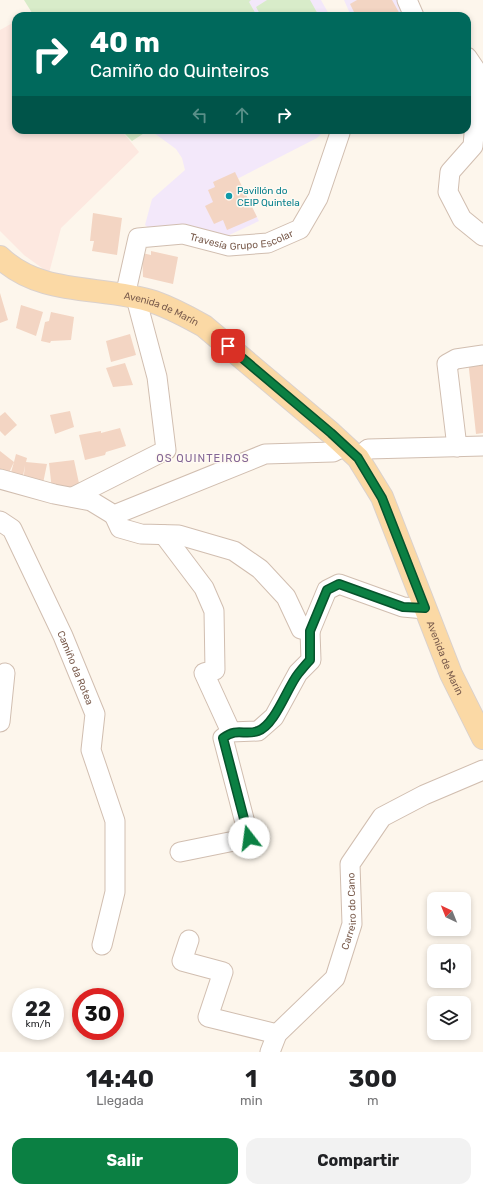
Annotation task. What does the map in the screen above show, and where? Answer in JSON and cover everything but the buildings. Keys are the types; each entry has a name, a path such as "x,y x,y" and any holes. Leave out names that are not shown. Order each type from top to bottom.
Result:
{"main road":[{"name":"Avenida de Marín","path":"0,257 26,276 57,286 154,302 204,326 351,452 382,498 451,674 483,738"}],"street":[{"path":"407,0 412,12"},
{"path":"471,63 479,75 473,146 450,172 448,192 462,219 483,236"},
{"name":"Travesía Grupo Escolar","path":"130,297 138,238 183,234 229,246 268,243 300,229 318,198 340,134"},
{"path":"73,497 166,450 157,377 130,297"},
{"path":"457,447 447,364 456,359 483,355"},
{"path":"114,515 265,454 351,452 368,449 483,446"},
{"path":"0,480 54,494 91,500 114,515 120,528 141,534 180,535 234,551 260,569 286,597 301,629 310,631"},
{"name":"Camiño da Rotea","path":"0,521 12,529 63,636 95,714 91,750 115,821 116,892 102,945"},
{"path":"164,534 204,588 214,611 215,670 204,673 231,732"},
{"path":"180,852 249,838 223,738 231,732 258,731 274,717 285,694 298,673 310,660 310,631 327,590 339,584 403,607 425,608"},
{"path":"0,722 5,673"},
{"name":"Carreiro do Cano","path":"270,1052 277,1034 335,978 352,924 350,864 382,817 424,795 483,770"},
{"path":"188,940 182,961 223,972 208,1017 277,1034"}],"shaded area":[{"path":"321,0 328,12 255,12 248,1"},
{"path":"344,0 407,0 412,12 349,12"},
{"path":"12,23 12,134 124,134 139,152 61,228 49,273 24,255 0,231 0,30"},
{"path":"155,134 321,134 317,138 237,179 259,221 225,237 154,233 145,225 152,199 185,170 182,158 176,149"}],"green space":[{"path":"24,0 251,0 249,2 255,12 32,12"},
{"path":"267,0 310,0 317,12 259,12 256,7"},
{"path":"125,134 143,134 132,141"}],"place":[{"name":"Pavillón do CEIP Quintela","path":"229,196"}],"district":[{"name":"OS QUINTEIROS","path":"203,458"}],"route":[{"path":"228,346 331,433 358,458 382,498 425,608 403,607 339,584 327,590 310,631 310,660 298,673 285,694 274,717 258,731 231,732 223,738 249,838"}]}
